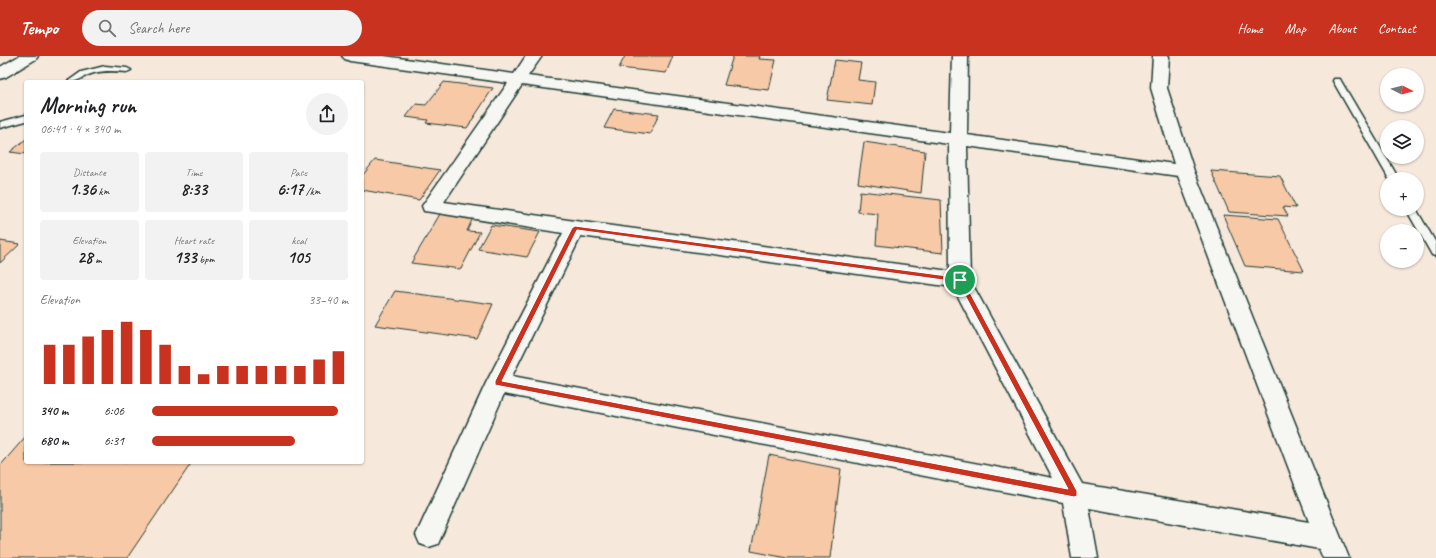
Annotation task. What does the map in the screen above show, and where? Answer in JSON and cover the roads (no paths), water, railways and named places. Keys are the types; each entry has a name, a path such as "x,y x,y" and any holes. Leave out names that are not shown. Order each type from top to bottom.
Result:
{"main road":[{"path":"0,74 30,56"}],"street":[{"path":"350,56 1185,171"},
{"path":"534,56 431,206 575,228 960,280"},
{"path":"960,56 958,140 960,280 1074,494 1085,558"},
{"path":"1161,56 1159,88 1185,171 1332,548"},
{"path":"429,535 497,383 575,228"},
{"path":"497,383 1074,494 1332,548"}],"lane":[{"path":"74,80 94,70 114,68 127,70"},
{"path":"1337,81 1390,172"},
{"path":"0,125 24,119"},
{"path":"1415,216 1436,252"}]}
